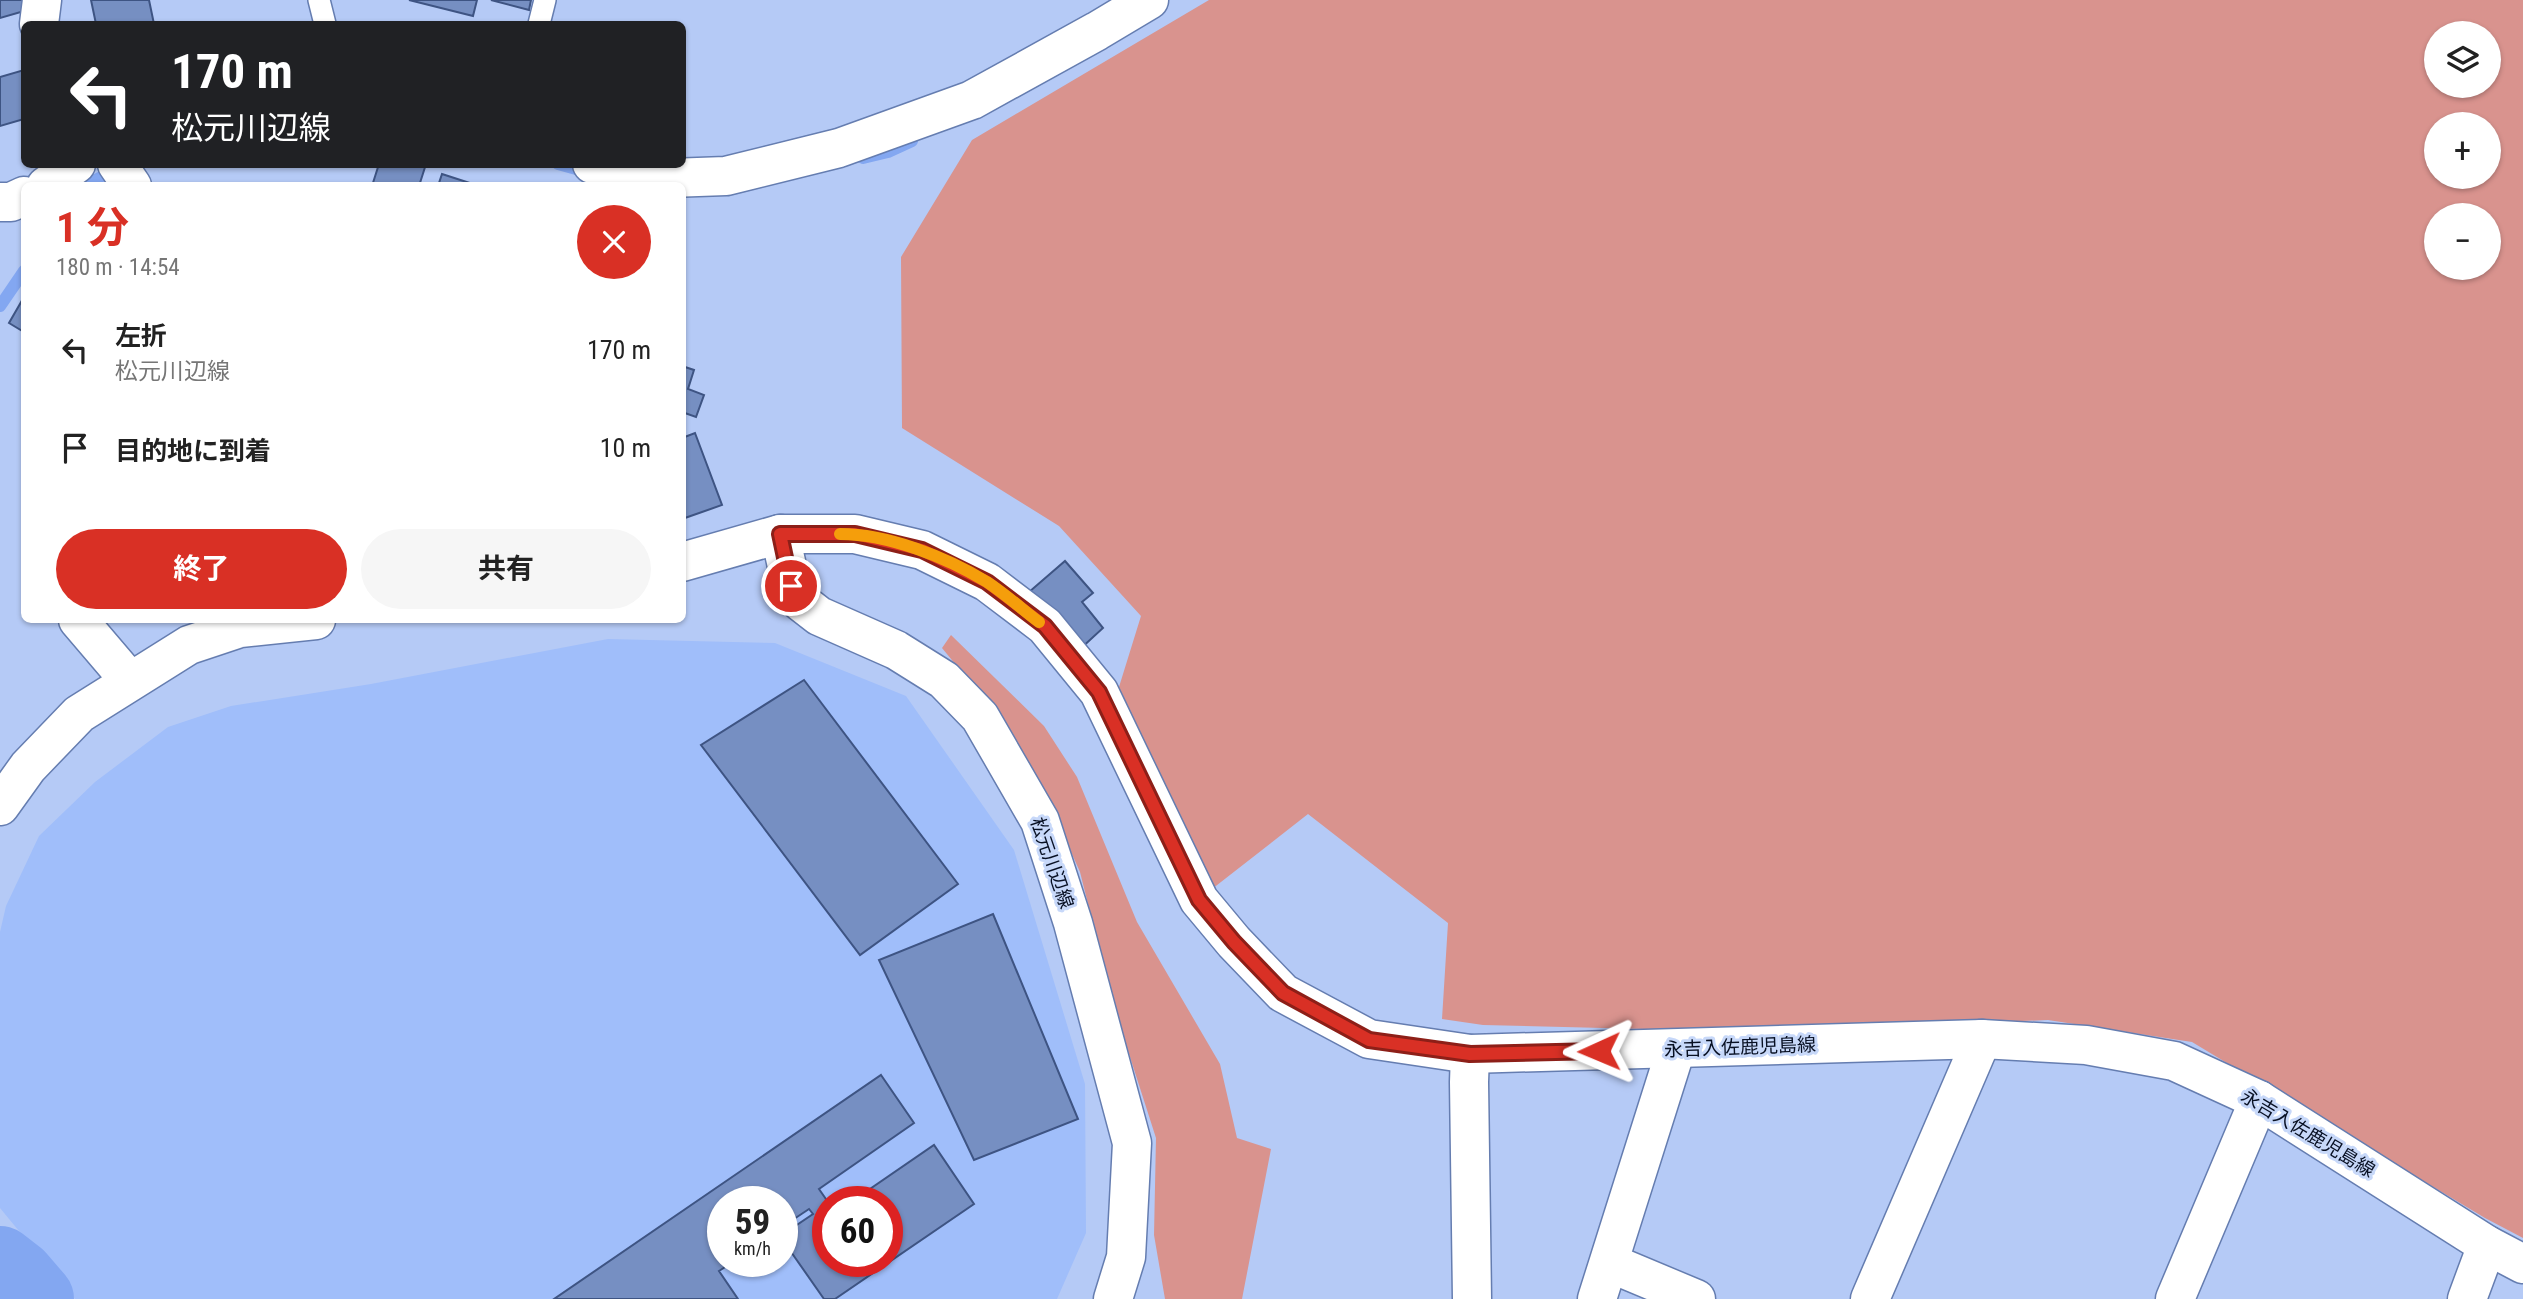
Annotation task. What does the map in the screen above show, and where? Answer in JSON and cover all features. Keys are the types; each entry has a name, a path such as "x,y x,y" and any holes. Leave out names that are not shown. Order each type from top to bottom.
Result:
{"main road":[{"path":"39,21 42,0"},
{"path":"606,168 642,178 726,176 839,148 972,100 1097,32 1149,0"},
{"path":"51,182 70,168"},
{"path":"0,202 21,198"},
{"name":"永吉入佐鹿児島線","path":"686,561 780,534 855,534 922,550 987,582 1045,626 1099,692 1199,900 1234,942 1283,993 1369,1040 1470,1054 1982,1039 2086,1045 2174,1061 2259,1100 2487,1245 2523,1264"},
{"name":"松元川辺線","path":"780,534 791,586 801,602 818,616 896,650 944,680 980,716 1040,821 1073,923 1132,1143 1126,1257 1113,1299"},
{"path":"81,623 131,681"},
{"path":"0,806 28,767 79,714 189,645 240,628 288,623"},
{"path":"1870,1299 1982,1039"},
{"path":"1597,1299 1676,1049"},
{"path":"1470,1054 1472,1299"},
{"path":"2175,1299 2259,1100"},
{"path":"2467,1299 2487,1245"},
{"path":"1610,1263 1696,1299"}],"lane":[{"path":"319,0 324,21"},
{"path":"540,21 545,0"}],"shaded area":[{"path":"1209,0 2523,0 2523,1238 2485,1218 2192,1042 2048,1020 1763,1032 1483,1025 1442,1019 1448,923 1308,814 1212,889 1110,716 1141,616 1059,526 902,428 901,257 972,140"},
{"path":"951,635 1044,726 1077,777 1137,922 1220,1064 1237,1138 1271,1149 1242,1299 1165,1299 1154,1235 1156,1138 1114,1007 1080,872 1044,791 1002,721 942,648"},
{"path":"608,639 775,643 906,696 1014,850 1085,1084 1086,1233 1057,1299 75,1299 0,1208 0,932 6,906 39,836 95,782 168,727 231,706 371,684"}],"building":[{"path":"0,0 28,0 31,9 0,18"},
{"path":"91,0 149,0 153,21 95,21"},
{"path":"409,0 477,0 473,16"},
{"path":"491,0 531,0 529,10"},
{"path":"21,71 21,120 0,126 0,77"},
{"path":"378,168 425,168 420,182 373,182"},
{"path":"442,174 467,182 439,182"},
{"path":"21,302 21,330 9,323"},
{"path":"686,367 694,370 688,389 704,395 696,417 686,413"},
{"path":"695,433 722,505 686,518 686,436"},
{"path":"1065,561 1093,593 1082,602 1103,628 1079,650 1029,592"},
{"path":"804,680 958,884 860,955 701,745"},
{"path":"993,914 1078,1119 974,1160 879,960"},
{"path":"881,1075 914,1123 823,1186 812,1186 812,1213 809,1209 798,1216 798,1186 719,1186"},
{"path":"934,1145 974,1204 903,1253 903,1186 874,1186"},
{"path":"707,1194 707,1277 723,1277 738,1299 554,1299"},
{"path":"812,1215 812,1277 867,1277 835,1299 824,1299 798,1262 798,1224"}],"waterway":[{"path":"863,158 888,152 912,141"},
{"path":"572,168 587,172"},
{"path":"92,182 99,178"},
{"path":"0,306 21,275"},
{"path":"0,1263 18,1277 37,1299"}],"slow traffic":[{"path":"840,534 855,534 922,550 987,582 1039,622"}],"route":[{"path":"791,586 780,534 855,534 922,550 987,582 1045,626 1099,692 1199,900 1234,942 1283,993 1369,1040 1470,1054 1599,1051"}]}
